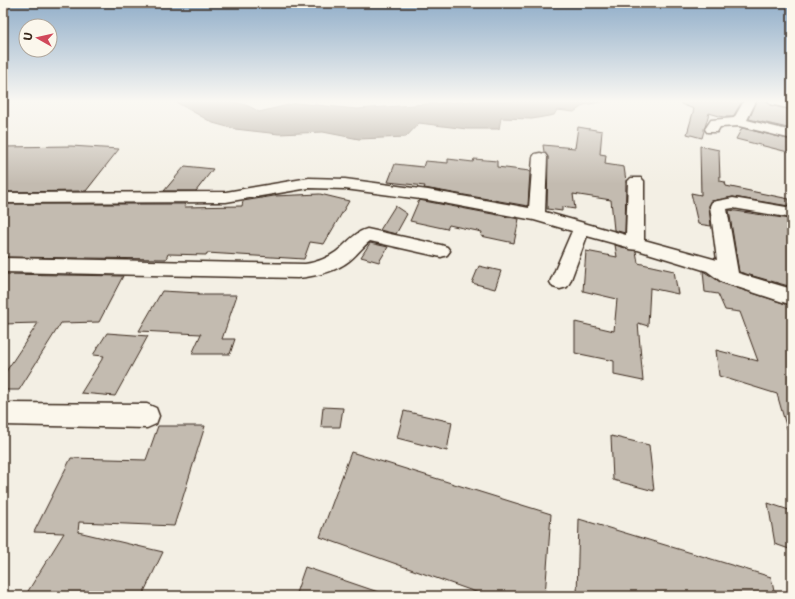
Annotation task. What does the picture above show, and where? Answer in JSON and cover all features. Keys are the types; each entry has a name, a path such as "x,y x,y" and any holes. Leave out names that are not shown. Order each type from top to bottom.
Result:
{"street":[{"path":"767,129 792,135"},
{"path":"536,215 540,157"},
{"path":"635,245 636,181"},
{"path":"3,198 226,197 309,183 345,184 428,195 536,215 635,245 714,266 729,277 792,296"},
{"path":"729,277 718,206 733,203 792,213"},
{"path":"560,282 581,229"},
{"path":"3,265 298,272 318,269 334,262 346,254 367,235 441,251"},
{"path":"3,414 147,416"}],"shaded area":[{"path":"235,129 413,129 406,137 359,139 323,132 279,134"}],"building":[{"path":"578,129 602,131 600,154 606,155 605,164 624,167 626,181 625,233 614,230 611,200 573,194 575,209 562,207 562,211 547,209 548,157 544,152 543,145 575,148"},
{"path":"688,129 705,129 702,138 687,134"},
{"path":"741,129 746,129 792,140 792,153 736,139"},
{"path":"71,146 119,149 86,191 3,192 3,147"},
{"path":"700,146 719,150 720,181 725,182 726,186 789,199 789,206 733,197 712,201 709,206 711,226 698,224 691,193 701,195"},
{"path":"448,159 473,162 474,159 497,161 497,167 530,171 528,206 424,188 425,186 388,182 395,164 423,167 425,161 448,163"},
{"path":"185,166 213,169 196,191 164,191"},
{"path":"320,194 349,201 324,244 310,242 304,259 207,253 206,255 168,254 166,259 3,257 3,204 186,204 184,207 242,206 243,201 274,196"},
{"path":"419,200 519,219 514,243 481,236 482,232 449,225 447,229 410,221"},
{"path":"395,206 407,214 396,234 380,230"},
{"path":"729,210 790,219 792,287 739,272"},
{"path":"370,243 388,247 379,262 361,257"},
{"path":"615,245 636,251 638,263 674,271 678,294 650,288 648,326 638,323 643,381 614,375 614,361 575,353 575,322 614,331 617,299 583,291 586,251 617,257"},
{"path":"479,266 501,271 495,289 472,283"},
{"path":"703,271 722,283 792,306 792,428 787,429 777,394 719,376 716,350 758,361 740,312 725,310 718,294 705,292"},
{"path":"3,274 123,276 99,322 61,323 19,390 3,390 3,376 38,323 3,324"},
{"path":"162,291 199,293 198,295 237,295 222,339 235,339 230,354 192,354 201,334 139,331"},
{"path":"107,333 148,336 115,396 81,393 104,356 93,355"},
{"path":"323,407 343,408 340,427 321,427"},
{"path":"404,411 452,422 447,451 397,438"},
{"path":"158,426 205,426 174,526 79,522 78,532 163,552 142,596 25,596 64,533 34,532 71,458 146,460"},
{"path":"611,436 649,445 654,491 613,480"},
{"path":"351,452 551,514 545,596 487,596 320,537"},
{"path":"768,503 792,511 792,550 775,544"},
{"path":"579,519 771,577 775,596 577,596"},
{"path":"305,567 381,593 380,596 295,596"}]}
